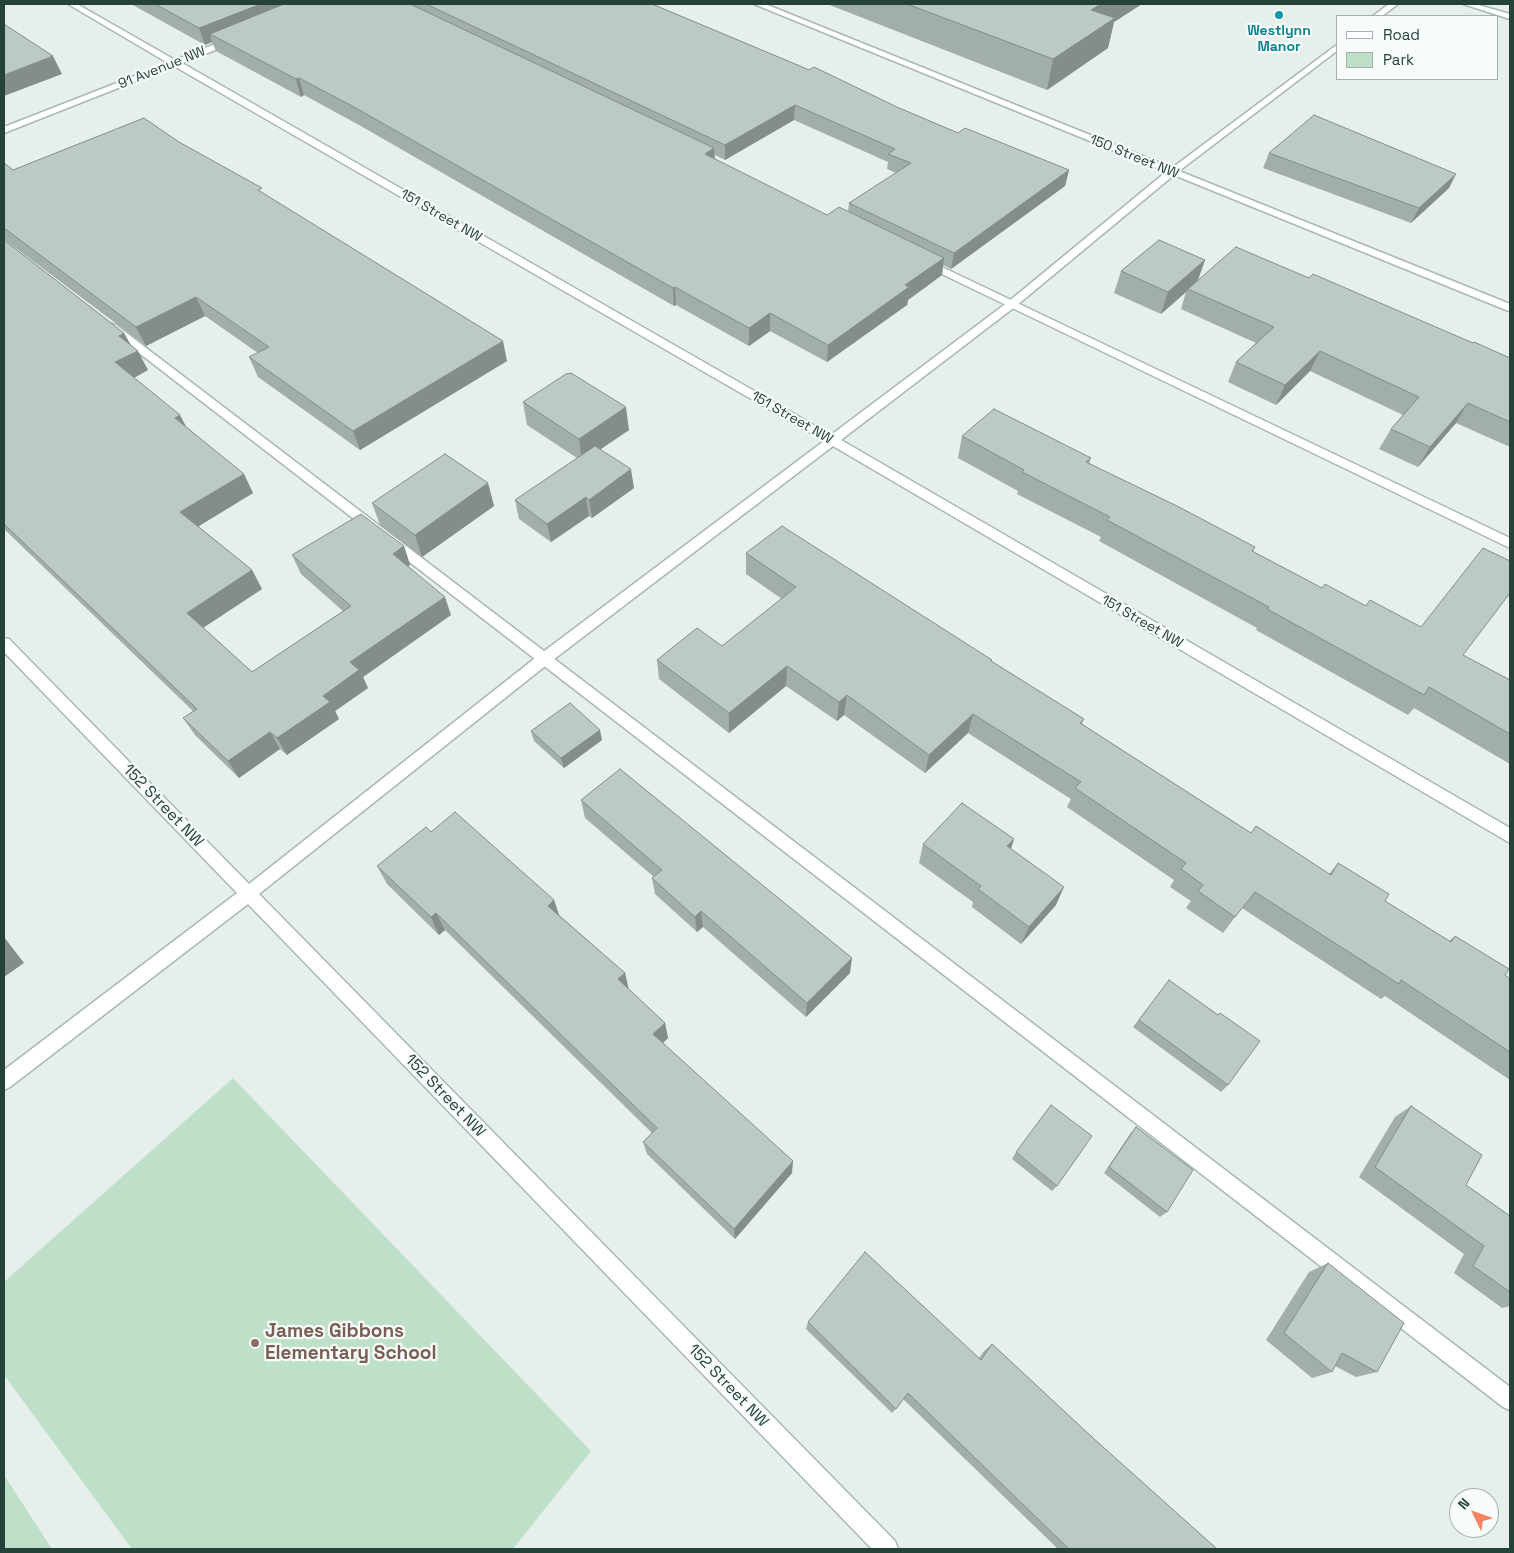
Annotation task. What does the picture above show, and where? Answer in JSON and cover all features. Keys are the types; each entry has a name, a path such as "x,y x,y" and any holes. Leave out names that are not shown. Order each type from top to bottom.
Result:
{"street":[{"name":"151 Street NW","path":"72,4 833,441 1510,836"},
{"name":"150 Street NW","path":"758,4 1510,308"},
{"path":"1378,15 1394,4"},
{"path":"1467,4 1510,17"},
{"name":"91 Avenue NW","path":"4,130 239,37"},
{"path":"4,1081 248,894 544,659 1012,304 1172,172 1336,48"},
{"path":"914,257 1510,543"},
{"path":"98,316 1510,1400"},
{"name":"152 Street NW","path":"4,643 887,1549"}],"green space":[{"name":"James Gibbons Elementary School","path":"233,1078 591,1451 513,1549 132,1549 4,1375 4,1282"},
{"path":"4,1475 52,1549 4,1549"}],"building":[{"path":"155,4 261,4 199,28"},
{"path":"284,4 410,4 714,148 705,154 827,215 839,207 944,258 905,285 909,287 828,345 770,313 749,328 675,287 673,288 354,107 210,34"},
{"path":"426,4 652,4 809,70 814,67 897,107 958,133 965,128 1069,170 954,253 849,203 911,163 888,154 895,149 795,105 725,145"},
{"path":"907,4 1101,4 1091,10 1115,18 1053,59"},
{"path":"4,24 53,56 4,75"},
{"path":"1314,115 1456,174 1419,208 1269,153"},
{"path":"144,118 179,142 262,188 258,190 503,341 353,431 249,357 269,347 196,297 136,327 4,228 4,163 13,170"},
{"path":"4,240 124,333 119,336 138,351 115,362 180,415 175,418 244,474 180,512 252,570 187,613 252,672 351,606 292,555 361,514 404,546 393,554 445,597 350,662 359,670 323,696 330,702 277,738 270,732 228,761 183,718 197,709 4,524"},
{"path":"1159,240 1205,260 1168,292 1121,271"},
{"path":"1236,247 1309,278 1313,274 1510,358 1510,422 1468,403 1430,447 1391,429 1419,397 1320,351 1285,385 1236,362 1274,327 1188,289"},
{"path":"571,373 626,407 579,439 523,402 566,374"},
{"path":"994,409 1091,458 1086,462 1177,506 1255,547 1252,551 1322,588 1325,584 1366,606 1370,600 1421,627 1483,548 1510,561 1510,593 1463,655 1510,680 1510,734 1429,687 1424,695 1267,609 1269,607 1107,520 1110,517 1022,472 1024,470 962,436"},
{"path":"595,446 631,469 589,500 586,497 547,524 515,500"},
{"path":"445,454 488,483 415,535 372,503"},
{"path":"782,526 1084,719 1080,723 1251,833 1256,826 1331,875 1338,863 1389,894 1385,901 1451,942 1455,936 1509,969 1505,975 1510,979 1510,1052 1401,980 1399,984 1255,892 1235,917 1198,891 1203,885 1181,869 1186,863 1075,788 1081,782 973,714 929,755 847,695 839,702 787,666 729,713 657,660 697,628 722,646 796,587 746,553"},
{"path":"570,703 600,730 561,758 531,731"},
{"path":"620,769 852,958 807,1003 701,911 695,917 652,878 662,870 581,800"},
{"path":"962,803 1014,839 1007,846 1064,887 1029,927 978,889 981,886 923,844"},
{"path":"455,812 554,900 548,906 625,973 618,979 665,1023 653,1034 793,1161 734,1229 643,1142 657,1128 436,913 431,917 377,866 426,827 431,832"},
{"path":"1169,980 1218,1015 1220,1013 1260,1041 1228,1085 1139,1020"},
{"path":"1051,1105 1092,1136 1057,1186 1016,1152"},
{"path":"1411,1106 1482,1155 1466,1185 1510,1216 1510,1292 1473,1266 1484,1246 1375,1167"},
{"path":"1136,1127 1193,1170 1167,1212 1109,1167"},
{"path":"865,1252 981,1360 992,1344 1217,1549 1069,1549 908,1393 896,1409 808,1322"},
{"path":"1328,1263 1404,1323 1377,1372 1342,1353 1332,1372 1284,1333"}],"place":[{"name":"Westlynn Manor","path":"1279,15"},
{"name":"James Gibbons Elementary School","path":"255,1343"}]}
